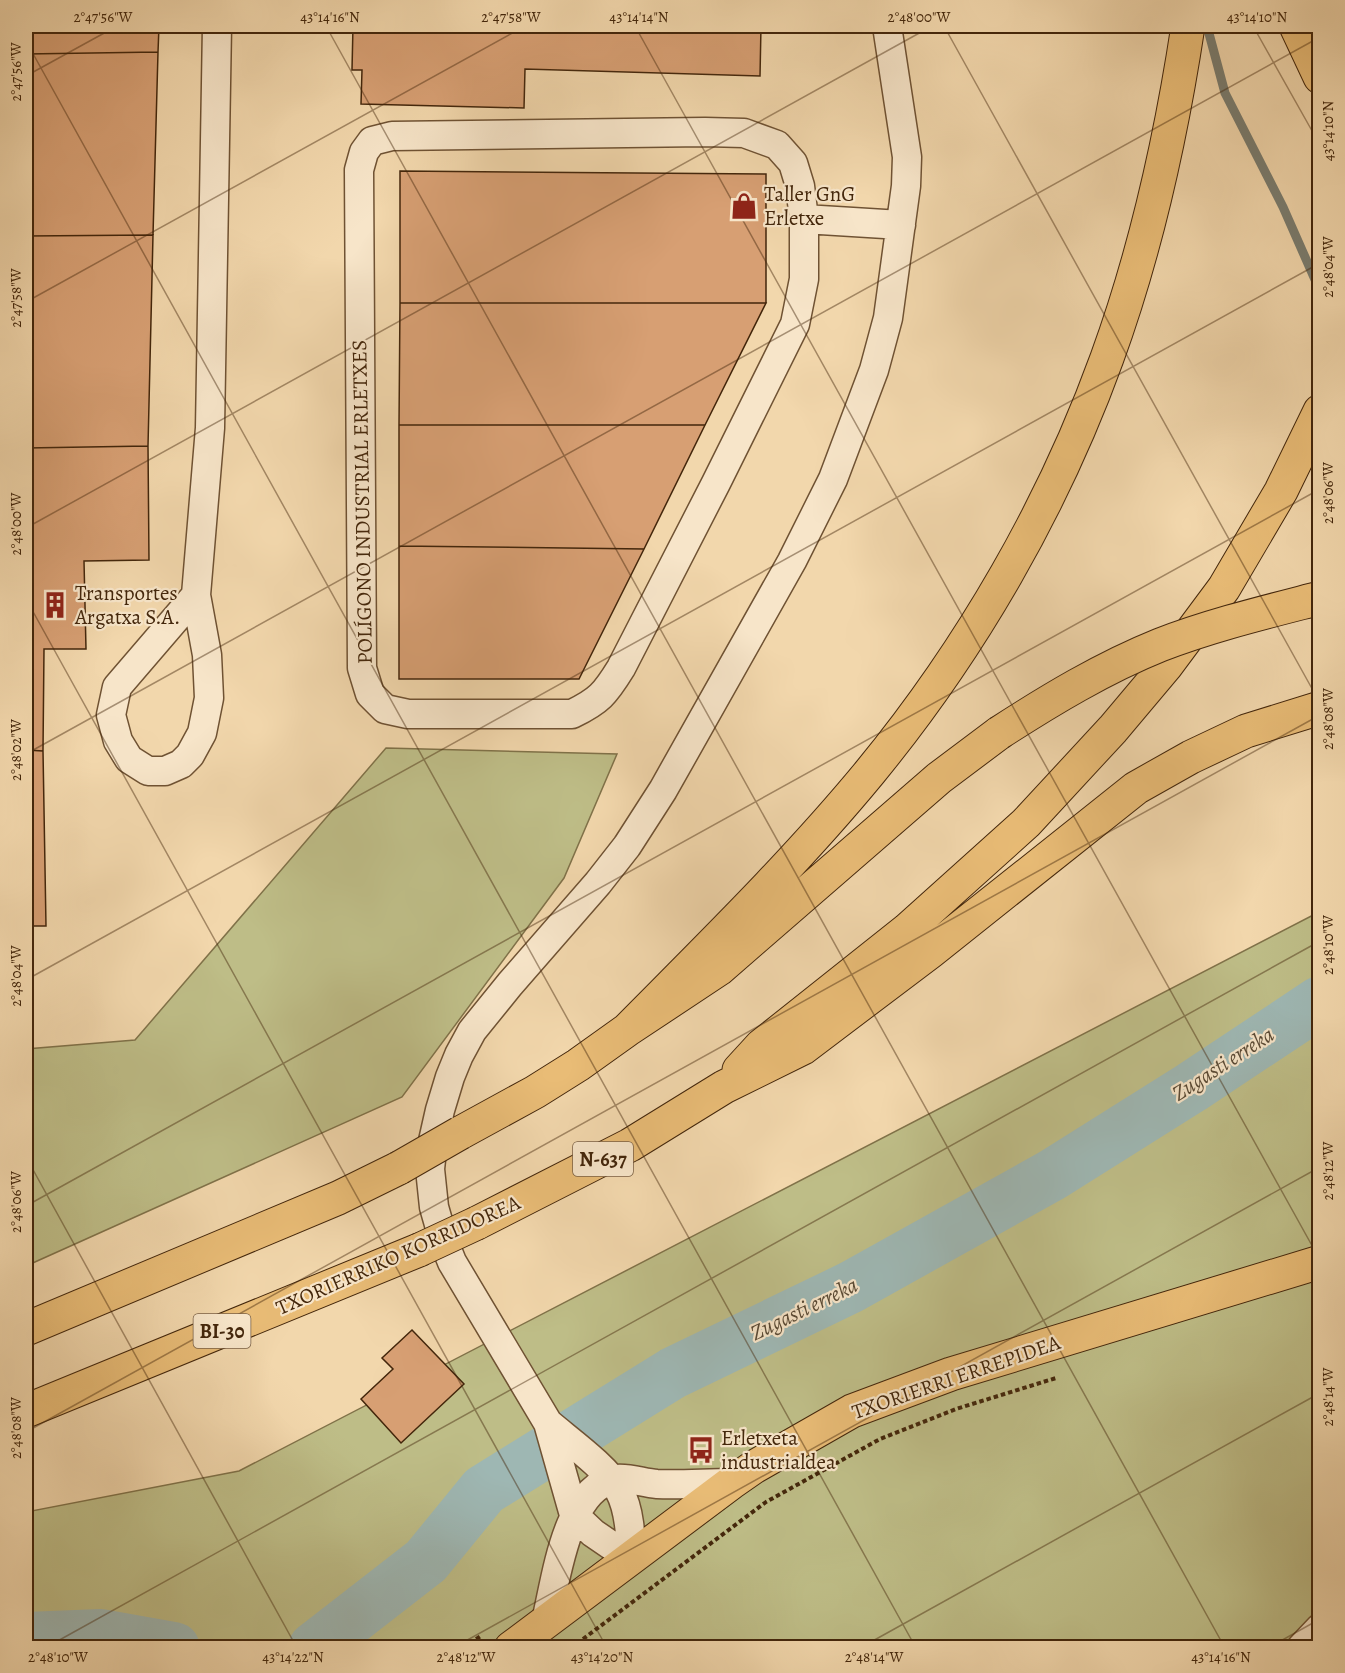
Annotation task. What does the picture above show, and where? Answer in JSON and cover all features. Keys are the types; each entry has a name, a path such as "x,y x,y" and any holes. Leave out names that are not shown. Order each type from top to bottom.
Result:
{"main road":[{"path":"627,1030 787,867 877,763 961,648 1006,573 1044,503 1075,437 1107,359 1130,290 1156,194 1188,26"},
{"path":"1296,26 1320,77"},
{"path":"724,1087 761,1046 907,930 1026,823 1113,729 1166,666 1224,588 1281,491 1320,411"},
{"path":"26,1329 338,1198 399,1168 561,1076 719,969 939,778 999,733 1105,670 1161,645 1235,620 1320,598"},
{"path":"724,1087 803,1048 930,952 1136,788 1246,731 1320,708"},
{"name":"TXORIERRIKO KORRIDOREA","path":"26,1412 419,1250 477,1223 630,1145 724,1087"},
{"name":"TXORIERRI ERREPIDEA","path":"511,1647 754,1467 852,1411 951,1374 1320,1262"}],"street":[{"path":"196,595 117,687 111,715 118,741 129,759 148,771 165,771 181,764 190,755 202,733 209,698 207,655 196,595 210,428 217,26"},
{"path":"631,1559 593,1533 572,1508 548,1423 456,1269 444,1242 434,1208 430,1169 433,1141 443,1099 456,1062 472,1031 627,846 663,790 792,561 833,479 874,370 888,318 906,186 907,157 887,26"},
{"name":"POLÍGONO INDUSTRIAL ERLETXES","path":"744,133 777,145 794,163 800,186 804,219 804,279 795,324 621,668 606,692 592,704 572,714 408,714 385,709 369,694 362,668 359,170 364,152 372,141 403,136 744,133"},
{"path":"804,219 901,225"},
{"path":"548,1423 609,1476 620,1493 631,1536 631,1559"},
{"path":"609,1476 656,1484 731,1483"},
{"path":"546,1621 572,1508 609,1476"},
{"path":"1301,1647 1320,1628"}],"path":[{"path":"571,1647 766,1502 880,1439 956,1409 1057,1377"}],"shaded area":[{"path":"386,748 617,754 564,878 402,1097 26,1266 26,1049 135,1040"},
{"path":"1319,912 1319,1647 26,1647 26,1512 239,1471"}],"building":[{"path":"26,26 159,26 158,52 26,54"},
{"path":"353,26 761,26 760,76 525,69 524,108 361,104 362,70 352,70"},
{"path":"158,52 153,235 26,236 26,54"},
{"path":"400,171 766,174 766,303 400,303"},
{"path":"153,235 148,446 26,448 26,236"},
{"path":"400,303 766,303 705,425 399,425"},
{"path":"399,425 705,425 644,549 399,546"},
{"name":"Transportes Argatxa S.A.","path":"148,446 149,560 84,561 86,649 44,649 43,751 26,750 26,448"},
{"path":"399,546 644,549 579,679 399,679"},
{"path":"26,750 43,751 46,926 26,926"},
{"path":"412,1330 464,1384 401,1443 361,1399 393,1369 382,1358"}],"waterway":[{"path":"1207,26 1225,93 1283,207 1320,291"},
{"name":"Zugasti erreka","path":"314,1648 426,1561 484,1490 673,1373 851,1287 1052,1175 1192,1087 1320,1002"},
{"name":"Zugasti erreka","path":"26,1638 101,1635 174,1648"}],"place":[{"name":"Taller GnG Erletxe","path":"744,206"},
{"name":"Transportes Argatxa S.A.","path":"55,605"},
{"name":"Erletxeta industrialdea","path":"701,1450"}]}
